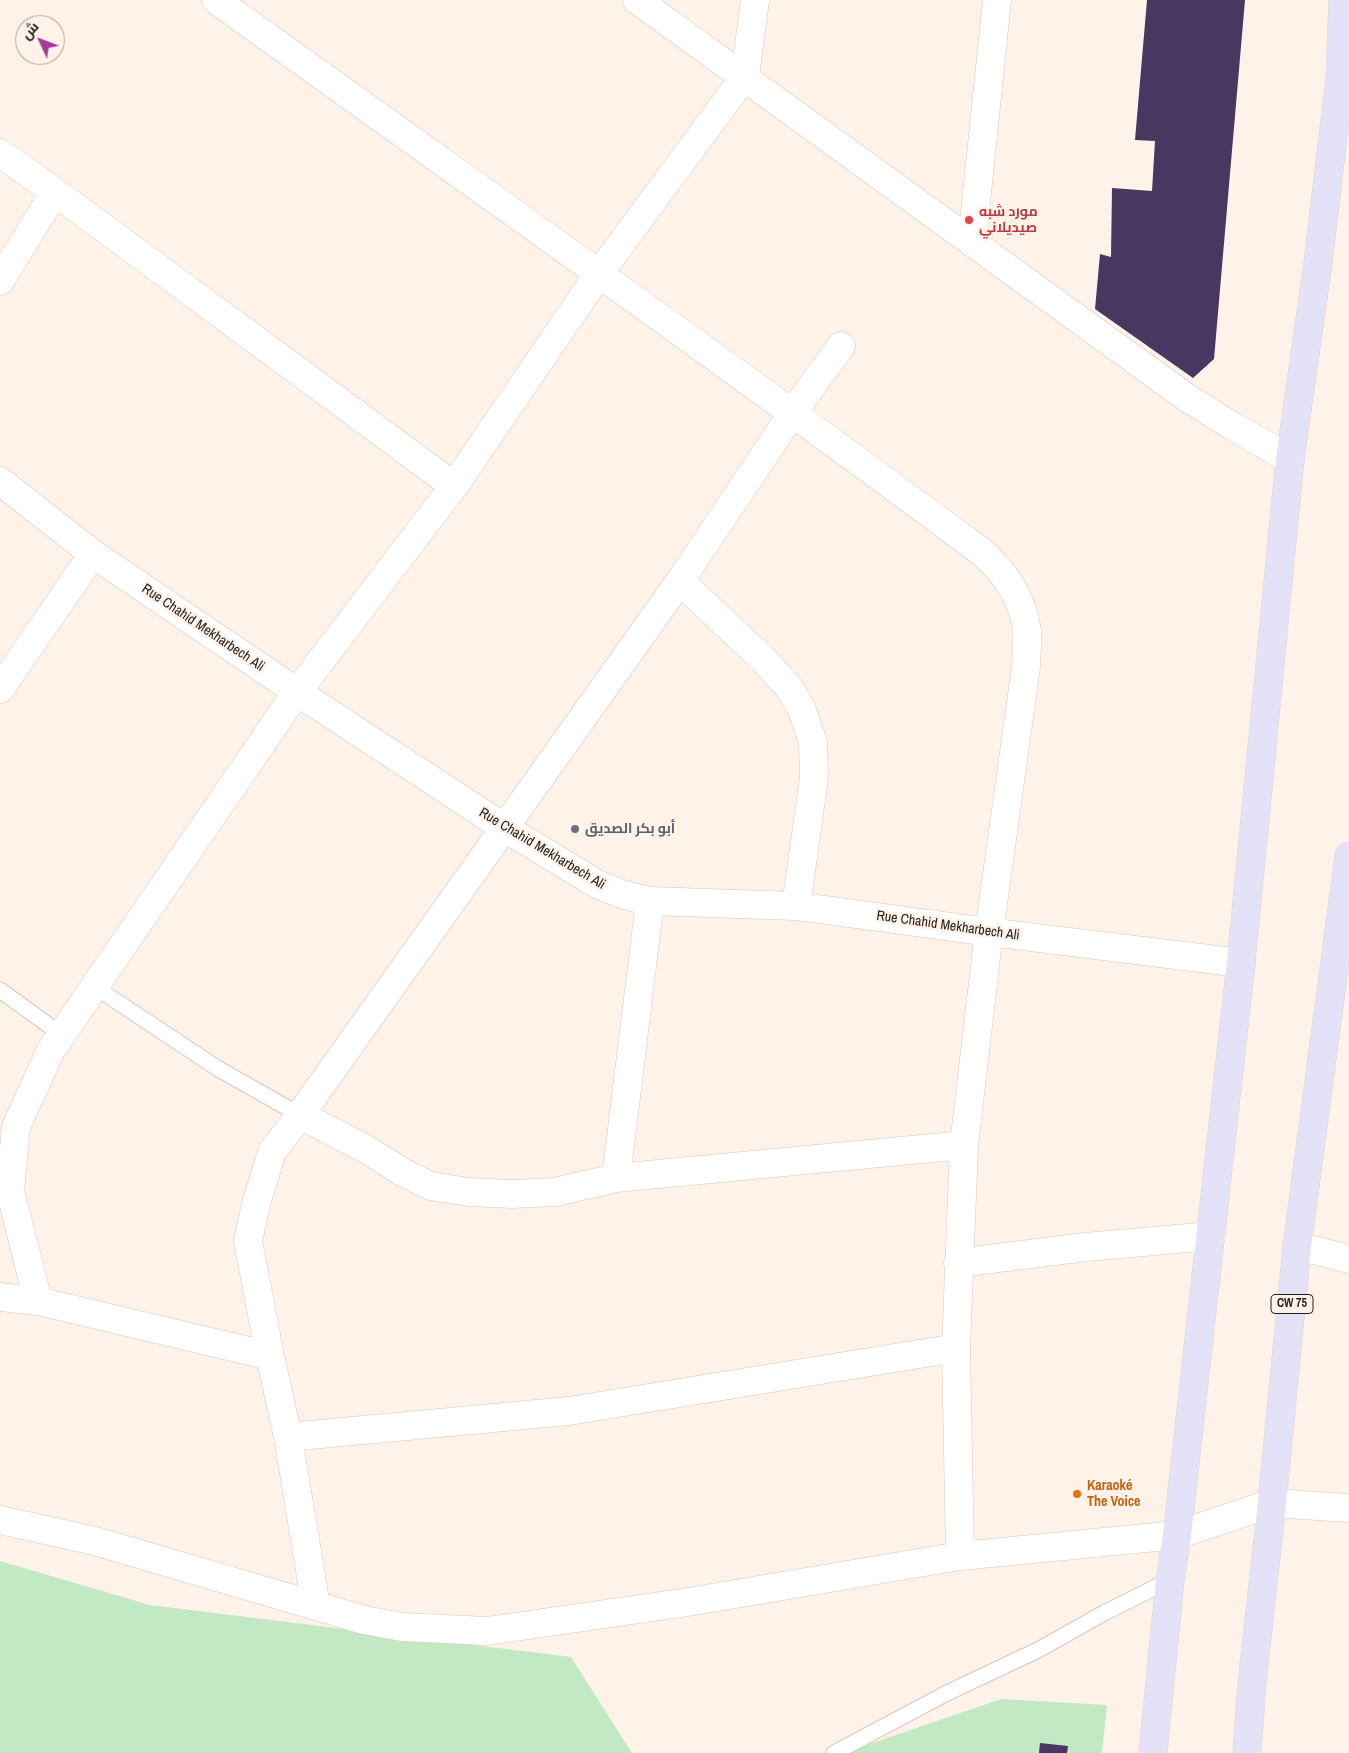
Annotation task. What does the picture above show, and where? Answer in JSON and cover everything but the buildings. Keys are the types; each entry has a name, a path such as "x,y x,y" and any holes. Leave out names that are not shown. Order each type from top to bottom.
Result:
{"main road":[{"path":"1153,1753 1170,1580 1177,1535 1241,963 1290,459 1318,263 1338,98 1343,0"},
{"name":"CW 75","path":"1247,1753 1252,1684 1297,1246 1349,856"}],"street":[{"path":"216,0 598,275 794,412 983,552 1000,568 1012,586 1022,608 1027,633 1026,667 989,932 964,1145 956,1348 960,1556"},
{"path":"637,0 745,76 1186,397 1290,459"},
{"path":"38,1302 10,1190 16,1127 51,1050 297,692 454,486 598,275 745,76 755,0"},
{"path":"972,241 997,0"},
{"path":"0,153 454,486"},
{"path":"0,281 55,192"},
{"path":"316,1606 288,1437 248,1241 256,1204 272,1152 300,1116 680,581 840,346"},
{"name":"Rue Chahid Mekharbech Ali","path":"0,481 93,554 297,692 505,828 597,884 624,895 650,901 796,906 1241,963"},
{"path":"0,689 93,554"},
{"path":"680,581 763,659 787,685 801,707 813,742 814,778 796,906"},
{"path":"616,1178 650,901"},
{"path":"300,1116 364,1148 404,1173 430,1186 470,1192 529,1194 555,1192 616,1178 964,1145"},
{"path":"958,1263 1086,1247 1211,1236"},
{"path":"1297,1246 1349,1259"},
{"path":"0,1296 38,1302 270,1356"},
{"path":"288,1437 569,1411 956,1348"},
{"path":"0,1520 95,1541 364,1620 402,1627 487,1631 688,1602 960,1556 1177,1535 1272,1503 1349,1508"}],"lane":[{"path":"95,987 218,1068 300,1116"},
{"path":"0,990 62,1035"},
{"path":"834,1753 947,1693 1038,1650 1104,1613 1170,1580"}],"green space":[{"path":"0,1561 150,1605 571,1657 632,1753 0,1753"},
{"path":"1001,1699 1107,1705 1102,1753 850,1753 858,1748"}],"place":[{"name":"مورد شبه صيديلاني","path":"969,220"},
{"name":"أبو بكر الصديق","path":"575,829"},
{"name":"Karaoké The Voice","path":"1077,1494"}]}
